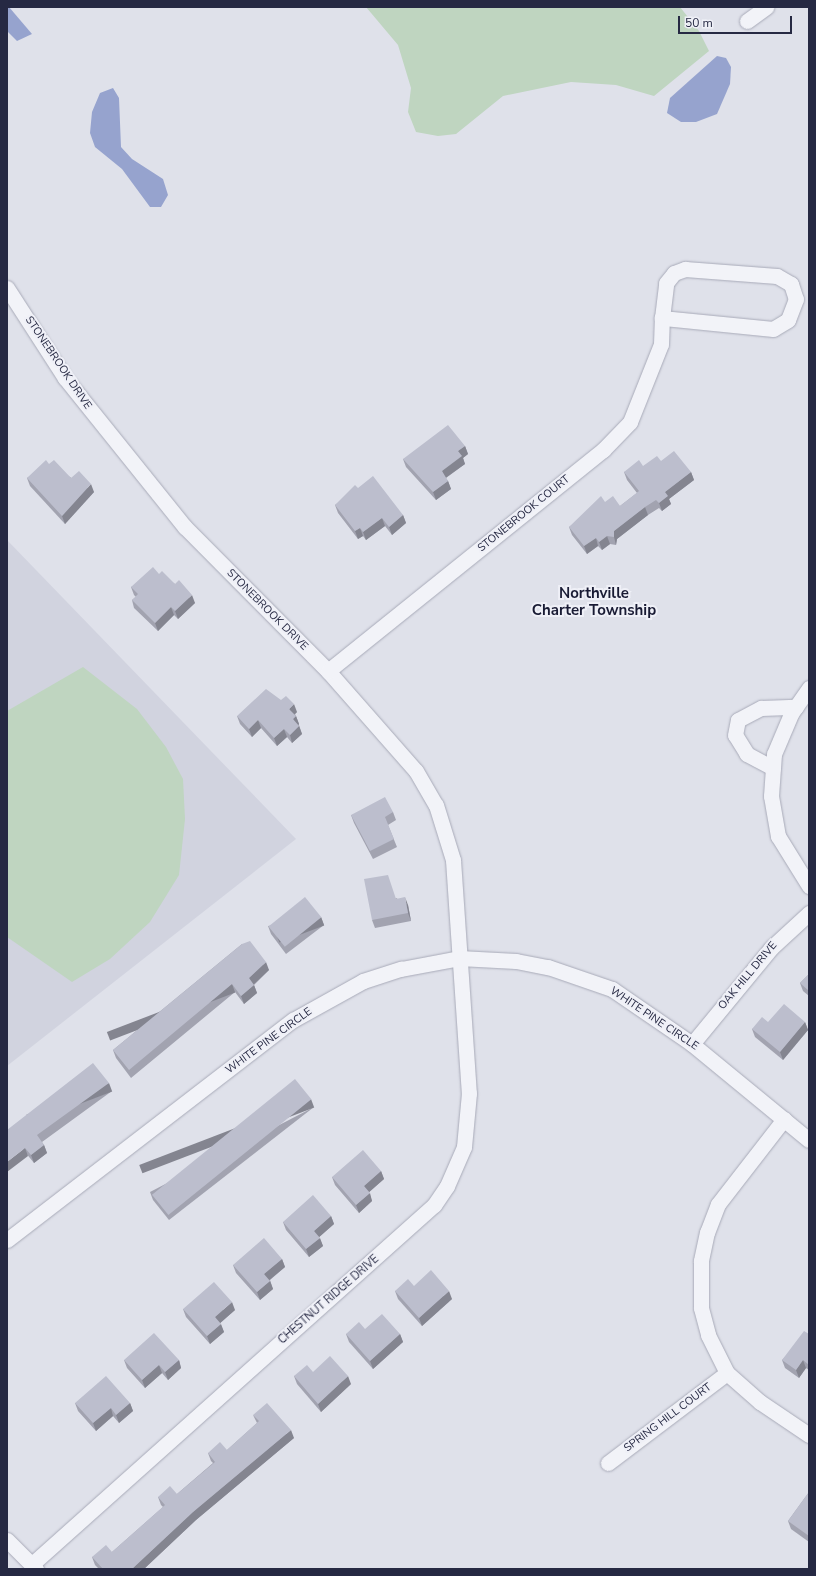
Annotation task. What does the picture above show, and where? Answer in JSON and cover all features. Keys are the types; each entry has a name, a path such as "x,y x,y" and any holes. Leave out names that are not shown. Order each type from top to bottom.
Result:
{"street":[{"path":"747,21 766,7"},
{"name":"STONEBROOK COURT","path":"328,671 603,450 630,422 661,344 662,318 666,283 674,273 685,268 776,276 791,284 796,299 788,320 773,329 662,318"},
{"name":"STONEBROOK DRIVE","path":"7,288 65,378 117,447 185,527 328,671 416,771 436,805 453,860 459,958"},
{"path":"809,688 796,707 774,754 771,796 778,836 809,886"},
{"path":"773,768 747,754 735,735 738,720 761,708 796,707"},
{"name":"OAK HILL DRIVE","path":"692,1044 771,948 809,913"},
{"name":"WHITE PINE CIRCLE","path":"7,1240 293,1020 363,981 401,969 459,958 516,961 587,978 612,989 692,1044 809,1140"},
{"name":"CHESTNUT RIDGE DRIVE","path":"34,1567 414,1226 447,1186 464,1148 468,1124 459,958"},
{"path":"784,1119 730,1186 707,1232 701,1261 701,1308 708,1335 727,1374 760,1402 809,1435"},
{"name":"SPRING HILL COURT","path":"608,1462 727,1374"},
{"path":"7,1540 34,1567"}],"shaded area":[{"path":"7,540 296,839 7,1066"}],"green space":[{"path":"366,7 680,7 699,31 709,51 654,96 616,85 571,82 503,96 456,134 438,136 416,132 408,112 411,88 398,45"},
{"path":"83,667 137,709 166,747 183,779 185,819 179,875 150,922 110,959 72,982 7,937 7,711"}],"water":[{"path":"7,7 9,7 32,34 17,41 7,31"},
{"path":"717,56 726,58 731,67 730,84 717,114 696,122 681,122 667,113 670,98"},
{"path":"113,88 119,98 121,147 132,159 163,179 168,195 161,207 150,207 122,169 95,147 90,133 92,112 100,93"}],"building":[{"path":"448,425 465,446 458,451 462,456 442,471 448,481 433,492 403,459"},
{"path":"674,451 691,472 665,492 668,496 659,503 656,500 614,531 614,537 607,536 599,542 596,538 584,546 569,527 601,496 605,502 613,496 620,506 639,491 624,472 639,460 643,466 657,456 661,461"},
{"path":"46,460 49,464 54,460 71,478 79,471 91,484 62,516 27,478"},
{"path":"373,476 403,515 389,527 382,518 363,532 360,528 355,531 335,505 355,485 358,488"},
{"path":"153,567 159,574 162,571 175,584 179,580 192,595 175,611 171,607 155,623 132,600 138,594 131,587"},
{"path":"266,689 281,700 286,696 294,704 289,709 296,716 293,719 299,726 290,735 284,729 274,738 258,720 249,729 237,716"},
{"path":"385,797 393,812 385,817 394,839 370,851 351,815"},
{"path":"388,875 396,899 405,897 408,913 372,920 364,879"},
{"path":"305,897 321,917 285,947 268,927"},
{"path":"250,941 266,962 249,978 254,985 241,996 232,984 129,1070 113,1050 242,944"},
{"path":"809,974 809,991 800,983"},
{"path":"784,1004 805,1022 780,1052 752,1029 762,1017 768,1022"},
{"path":"93,1063 109,1083 37,1135 44,1145 31,1155 25,1148 7,1162 7,1130"},
{"path":"295,1079 311,1099 168,1215 152,1195"},
{"path":"363,1150 381,1171 364,1186 370,1193 356,1205 332,1177"},
{"path":"313,1195 331,1216 314,1231 320,1238 306,1249 283,1222"},
{"path":"264,1238 282,1259 264,1274 270,1281 257,1292 233,1265"},
{"path":"431,1270 449,1291 419,1318 395,1291 408,1279 414,1286"},
{"path":"214,1282 232,1302 215,1317 221,1324 207,1336 183,1309"},
{"path":"382,1314 400,1334 370,1361 346,1334 359,1322 365,1329"},
{"path":"804,1331 809,1334 809,1365 803,1360 796,1370 782,1360"},
{"path":"154,1333 179,1360 165,1372 159,1365 142,1380 124,1360"},
{"path":"330,1356 348,1376 318,1404 294,1376 307,1365 313,1372"},
{"path":"106,1376 130,1403 116,1415 111,1408 93,1423 75,1403"},
{"path":"267,1403 291,1430 193,1512 132,1569 103,1569 92,1557 106,1545 112,1552 165,1505 158,1497 170,1486 177,1494 215,1462 208,1453 220,1442 227,1450 259,1421 253,1415"},
{"path":"809,1492 809,1536 788,1521"}],"district":[{"name":"Northville Charter Township","path":"594,602"}]}
